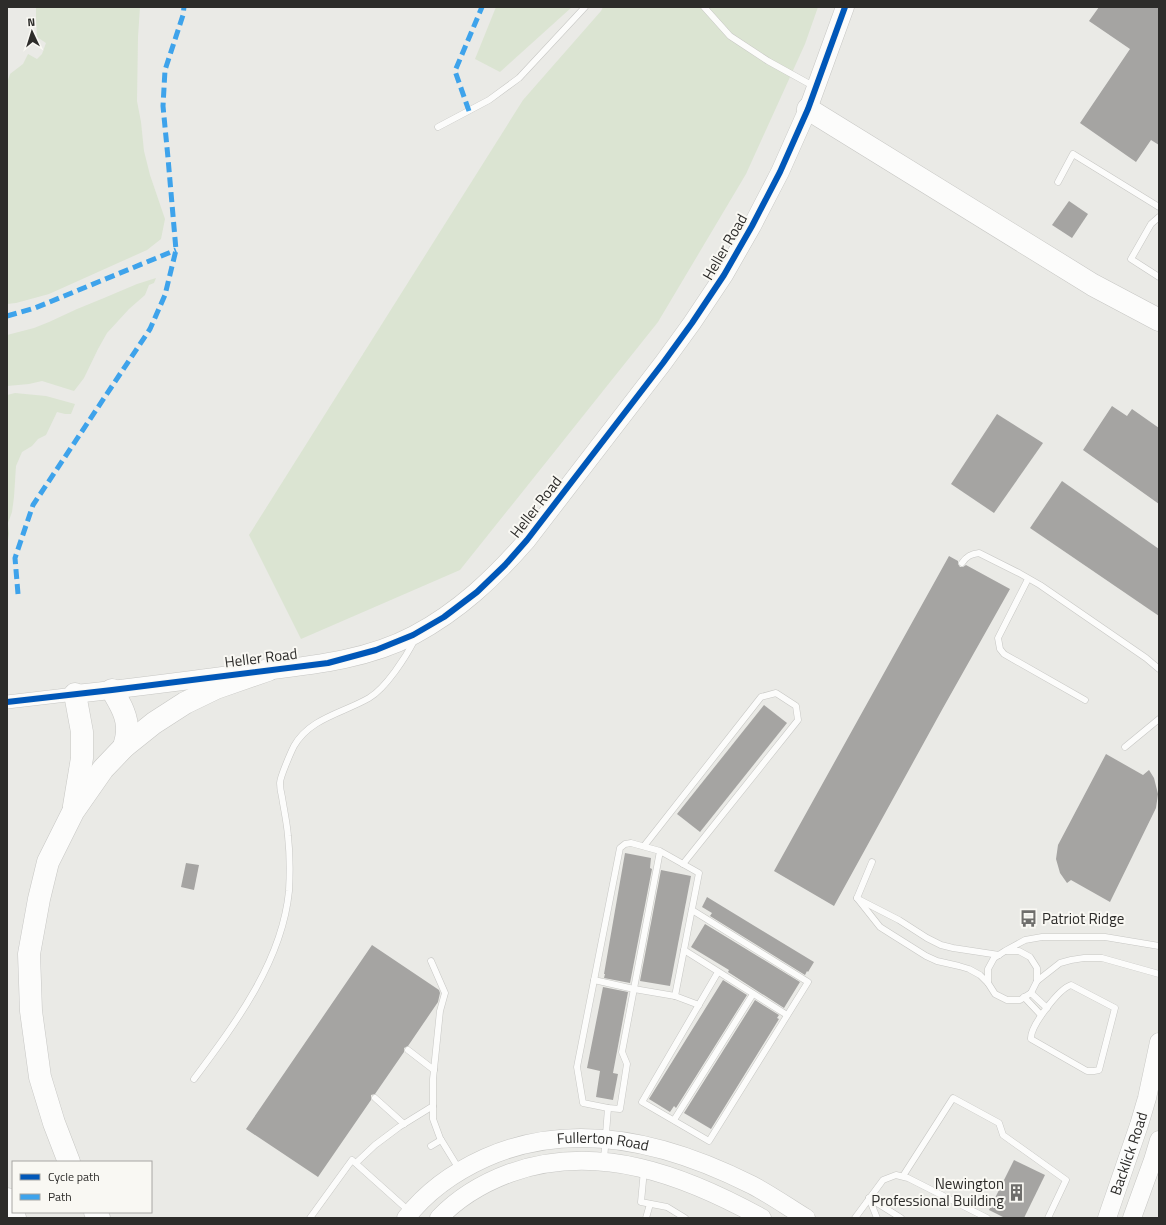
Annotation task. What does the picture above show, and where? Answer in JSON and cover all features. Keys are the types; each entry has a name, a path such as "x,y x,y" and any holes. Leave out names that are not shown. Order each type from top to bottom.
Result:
{"highway":[{"path":"808,109 1093,285 1159,320"},
{"path":"69,1161 54,1123 40,1077 31,1011 29,954 39,899 48,862 73,812 103,769 124,747 154,723 185,703 216,688 268,670"},
{"path":"112,690 126,720 127,731 124,747"},
{"path":"73,812 82,758 82,732 75,694"},
{"path":"7,1200 12,1211"}],"street":[{"name":"Heller Road","path":"7,702 328,663 376,650 416,634 444,617 477,592 505,565 527,540 667,358 724,275 780,172 808,109 845,7"},
{"name":"Backlick Road","path":"1107,1218 1147,1098 1159,1042"},
{"name":"Fullerton Road","path":"408,1215 435,1189 460,1170 493,1155 526,1144 563,1138 588,1137 606,1138 651,1146 699,1162 752,1185 806,1218"},
{"name":"Backlick Road","path":"1132,1218 1159,1140"},
{"name":"Fullerton Road","path":"439,1218 452,1206 477,1188 490,1182 518,1171 543,1164 583,1161 604,1161 644,1169 680,1180 733,1202 762,1218"}],"lane":[{"path":"438,127 489,100 519,78 585,7"},
{"path":"704,7 730,36 768,61 816,87"},
{"path":"1058,182 1073,154 1159,207"},
{"path":"1159,217 1152,224 1131,259 1159,277"},
{"path":"962,563 967,556 979,553 1028,579 1078,610 1146,658 1159,669"},
{"path":"1028,579 998,638 1000,649 1004,654 1085,700"},
{"path":"194,1079 224,1040 244,1010 270,962 282,926 289,891 290,863 288,837 279,781 294,746 310,727 370,697 382,686 410,649 416,634"},
{"path":"644,846 761,697 776,693 796,706 798,720 683,864"},
{"path":"1125,747 1159,719"},
{"path":"660,851 622,1052 627,1064 620,1110 584,1103 578,1067 620,848 625,844 631,843 660,851 699,874 675,996"},
{"path":"856,898 872,862"},
{"path":"856,898 899,920 941,945 999,955"},
{"path":"856,898 880,927 926,956 937,961 969,969 980,975 988,983 995,994 1007,1000 1020,1000 1031,993 1037,981 1060,963 1071,960 1102,958 1159,974"},
{"path":"692,910 808,982 709,1141 642,1102 718,972"},
{"path":"988,983 988,969 994,958 1025,940 1042,937 1105,937 1159,946"},
{"path":"684,950 787,1015"},
{"path":"1006,951 1019,951 1030,957 1037,968 1037,981"},
{"path":"431,961 445,993 440,1010 434,1070 433,1119 441,1140 460,1170"},
{"path":"594,980 675,996 699,1005"},
{"path":"1071,985 1115,1008 1099,1070 1087,1071 1031,1039 1030,1034 1047,1008 1059,993 1067,986 1071,985"},
{"path":"1031,993 1047,1008"},
{"path":"674,1120 752,994"},
{"path":"1024,997 1042,1015"},
{"path":"408,1050 434,1070"},
{"path":"375,1098 404,1124"},
{"path":"903,1176 953,1098 999,1123 1003,1135 1066,1180 1048,1218"},
{"path":"356,1164 375,1145 404,1124 433,1106"},
{"path":"604,1161 608,1108"},
{"path":"431,1146 441,1140"},
{"path":"310,1218 352,1160 408,1215"},
{"path":"644,1169 642,1202 667,1208 685,1218"},
{"path":"855,1218 883,1180 896,1175 908,1178 987,1218"},
{"path":"869,1198 877,1218"},
{"path":"869,1198 901,1218"},
{"path":"646,1218 650,1204"}],"green space":[{"path":"36,7 140,7 137,101 144,151 150,175 165,219 161,239 147,250 49,294 7,304 7,83 10,74 23,64 28,54 37,59 42,54 46,43 37,37"},
{"path":"496,7 572,7 500,72 475,59"},
{"path":"603,7 818,7 805,44 746,174 658,322 460,570 301,639 249,535 523,100"},
{"path":"156,278 154,283 149,285 145,295 129,309 107,333 84,378 74,391 42,381 7,386 7,335 34,328 137,284"},
{"path":"15,393 46,396 75,404 71,414 57,412 46,435 38,439 32,446 22,452 16,466 12,512 8,523 9,534 7,546 7,395"}],"building":[{"path":"1099,7 1159,7 1159,145 1151,140 1136,162 1080,123 1130,49 1089,21"},
{"path":"1069,201 1088,214 1072,238 1052,225"},
{"path":"1112,406 1127,416 1132,409 1159,428 1159,504 1083,450"},
{"path":"997,414 1043,443 994,513 951,484"},
{"path":"1062,481 1159,549 1159,616 1030,528"},
{"path":"949,556 958,561 960,567 966,565 1010,589 834,906 774,871"},
{"path":"764,705 787,723 700,832 677,814"},
{"path":"1106,754 1143,775 1149,770 1154,778 1158,794 1156,808 1110,902 1071,880 1067,883 1060,873 1056,859 1058,845"},
{"path":"625,853 651,858 650,868 652,869 630,983 604,978"},
{"path":"186,863 199,865 194,890 181,887"},
{"path":"661,870 691,876 670,986 640,981"},
{"path":"707,897 814,962 808,972 807,971 805,975 710,916 712,913 702,907"},
{"path":"705,924 800,982 784,1008 728,972 729,970 691,947"},
{"path":"372,945 439,990 440,993 438,1002 408,1046 404,1048 404,1052 375,1094 371,1095 371,1100 318,1177 246,1129"},
{"path":"723,980 747,995 676,1108 674,1106 670,1112 649,1099"},
{"path":"603,987 628,992 613,1073 618,1074 613,1100 596,1097 600,1071 587,1068"},
{"path":"755,1000 779,1015 777,1018 779,1019 711,1129 684,1113"},
{"name":"Newington Professional Building","path":"1014,1160 1045,1175 1024,1218 1005,1218 989,1210"}],"marked path":[{"path":"18,594 15,558 33,505 150,329 165,295 176,250 163,106 165,70 183,15 184,7"},
{"path":"469,111 455,71 482,7"},
{"path":"7,316 35,308 176,250"}],"cycle path":[{"path":"7,702 328,663 376,650 413,635 444,617 477,592 505,565 527,540 663,363 724,275 780,172 808,109 845,7"}],"place":[{"name":"Patriot Ridge","path":"1029,919"},
{"name":"Newington Professional Building","path":"1017,1193"}]}
